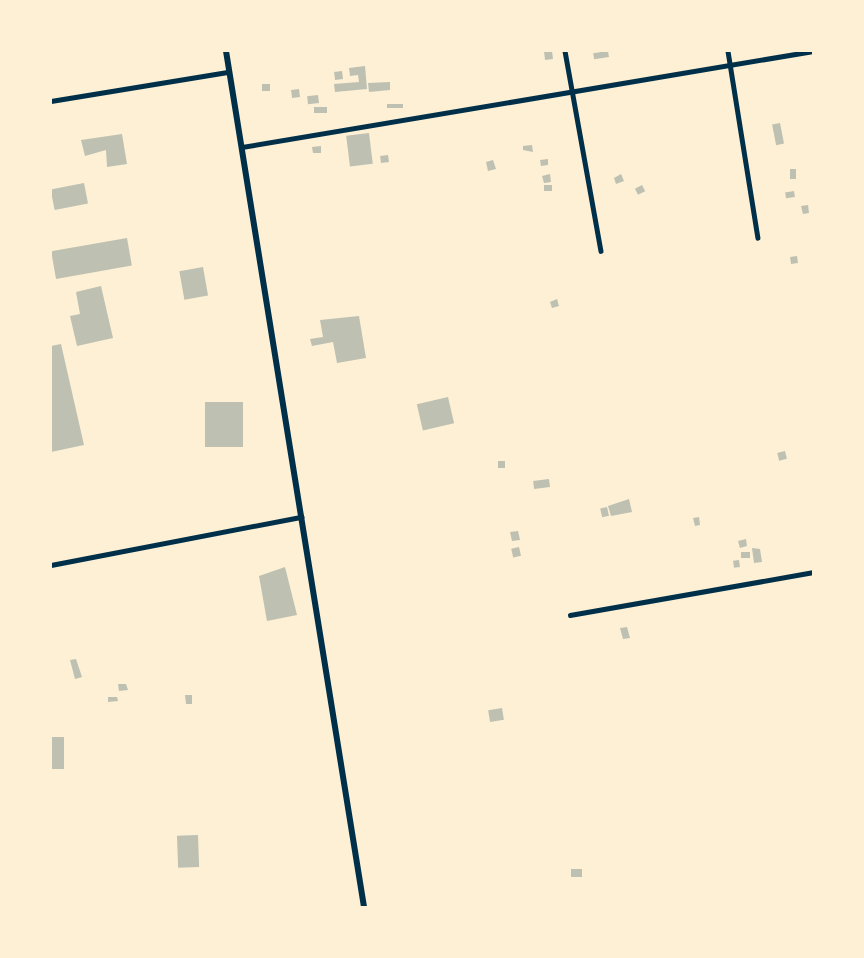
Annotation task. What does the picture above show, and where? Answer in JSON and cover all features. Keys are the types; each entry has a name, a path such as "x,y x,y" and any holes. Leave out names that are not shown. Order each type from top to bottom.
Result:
{"street":[{"path":"226,51 364,907"},
{"path":"565,51 601,251"},
{"path":"728,51 758,238"},
{"path":"242,147 813,51"},
{"path":"51,102 230,72"},
{"path":"51,565 302,517"},
{"path":"570,615 813,572"}],"building":[{"path":"552,51 553,59 545,60 544,52"},
{"path":"608,51 609,57 594,59 593,53"},
{"path":"365,66 367,89 335,92 334,84 359,82 358,75 350,76 349,68"},
{"path":"342,71 343,79 335,80 334,72"},
{"path":"390,82 390,90 369,92 368,83"},
{"path":"262,84 270,84 270,91 262,91"},
{"path":"299,89 300,97 292,98 291,90"},
{"path":"318,95 319,103 308,104 307,96"},
{"path":"387,104 403,104 403,108 387,108"},
{"path":"314,107 327,107 327,113 314,113"},
{"path":"780,123 784,144 776,145 772,125"},
{"path":"369,133 373,164 350,167 346,136"},
{"path":"122,134 127,164 107,167 106,150 85,156 81,140"},
{"path":"532,145 533,152 523,150 523,146"},
{"path":"321,146 321,153 313,153 312,147"},
{"path":"388,155 389,162 381,163 380,156"},
{"path":"548,159 548,165 541,166 540,160"},
{"path":"493,160 496,169 488,171 486,162"},
{"path":"790,169 796,169 796,179 790,179"},
{"path":"550,174 551,182 544,183 542,176"},
{"path":"621,174 624,181 616,184 614,178"},
{"path":"84,183 88,204 55,210 51,189"},
{"path":"544,185 552,185 552,191 544,191"},
{"path":"642,185 645,191 638,195 635,189"},
{"path":"794,191 795,197 786,198 785,192"},
{"path":"808,205 809,213 803,214 801,206"},
{"path":"127,238 132,266 56,279 51,251"},
{"path":"797,256 798,263 791,264 790,257"},
{"path":"203,267 208,296 184,300 179,271"},
{"path":"101,286 113,338 77,346 70,316 80,314 76,292"},
{"path":"557,299 559,306 552,308 550,302"},
{"path":"359,316 366,358 337,363 333,342 312,346 310,339 323,337 320,320"},
{"path":"61,344 84,445 51,452 51,346"},
{"path":"448,397 454,423 423,431 417,404"},
{"path":"205,402 243,402 243,447 205,447"},
{"path":"785,451 787,459 779,461 777,453"},
{"path":"498,461 505,461 505,468 498,468"},
{"path":"549,479 550,487 534,489 533,481"},
{"path":"629,499 632,512 611,516 608,506"},
{"path":"607,507 609,516 602,517 600,509"},
{"path":"699,517 700,525 695,526 693,518"},
{"path":"518,531 520,540 512,541 510,532"},
{"path":"746,539 747,546 740,548 738,541"},
{"path":"519,547 521,556 513,558 511,549"},
{"path":"752,548 760,549 762,562 754,563"},
{"path":"741,552 750,552 750,558 741,558"},
{"path":"739,560 740,567 734,568 733,561"},
{"path":"285,567 297,615 267,621 259,576"},
{"path":"627,627 630,638 623,639 620,628"},
{"path":"76,659 82,677 75,679 70,660"},
{"path":"118,684 126,684 128,690 119,691"},
{"path":"185,695 192,695 192,704 186,704"},
{"path":"108,697 117,697 118,701 108,702"},
{"path":"502,708 504,720 490,722 488,710"},
{"path":"51,737 64,737 64,769 51,769"},
{"path":"198,835 199,867 178,868 177,836"},
{"path":"571,869 582,869 582,877 571,877"}]}
